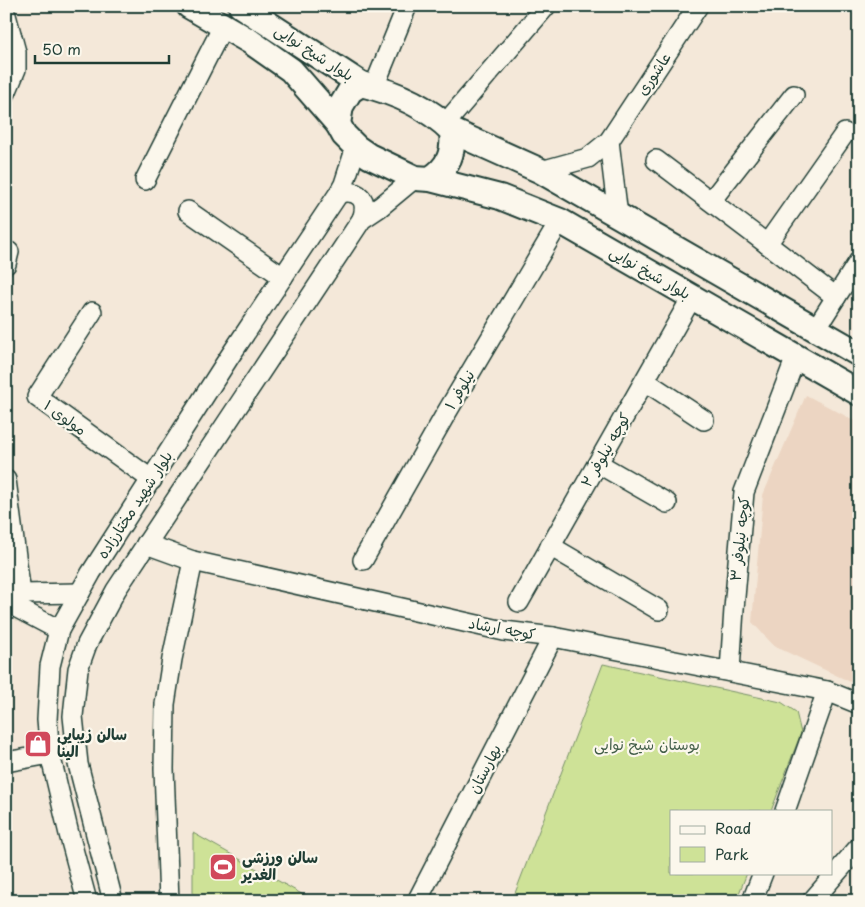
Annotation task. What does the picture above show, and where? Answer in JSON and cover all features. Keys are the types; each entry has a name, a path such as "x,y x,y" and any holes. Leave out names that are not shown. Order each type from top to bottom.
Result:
{"main road":[{"name":"بلوار شیخ نوایی","path":"188,6 251,42 291,70 338,124 344,135 369,156 422,179 500,197 560,221 859,393"},
{"name":"بلوار شیخ نوایی","path":"249,8 367,86 415,104 449,128"},
{"path":"338,124 341,106 350,91 367,86"},
{"path":"449,128 541,171 859,354"},
{"path":"422,179 439,173 449,159 453,146 449,128"}],"street":[{"path":"367,86 407,6"},
{"path":"449,128 546,6"},
{"name":"عاشوری","path":"541,171 588,158 609,141 698,6"},
{"path":"6,15 16,52 16,69 6,93"},
{"path":"145,180 223,26"},
{"path":"710,201 794,95"},
{"path":"767,244 845,133"},
{"path":"609,141 618,216"},
{"name":"بلوار شهید مختارزاده","path":"87,901 50,754 47,720 50,666 59,630 91,573 230,356 339,193 344,184 356,147"},
{"path":"656,160 836,296"},
{"name":"بلوار شهید مختارزاده","path":"113,901 78,764 73,716 78,669 87,644 116,590 362,219 422,179"},
{"path":"339,193 348,191 357,194 363,201 365,210 362,219"},
{"path":"188,211 283,277"},
{"name":"۱ نیلوفر","path":"363,560 444,417 560,221"},
{"path":"815,330 859,261"},
{"name":"کوچه نیلوفر ۲","path":"519,602 599,464 692,297"},
{"name":"مولوی ۱","path":"92,312 37,397 152,480"},
{"name":"کوچه نیلوفر ۳","path":"730,671 744,492 796,357"},
{"path":"645,381 704,420"},
{"path":"599,464 667,503"},
{"path":"6,480 11,598"},
{"name":"کوچه ارشاد","path":"146,544 194,561 499,630 553,637 730,671 827,691 859,704"},
{"path":"550,546 659,610"},
{"path":"169,901 164,769 165,704 172,659 194,561"},
{"path":"11,598 80,593"},
{"path":"11,598 59,630"},
{"name":"بهارستان","path":"417,901 553,637"},
{"path":"786,810 827,691"},
{"path":"6,762 50,754"},
{"path":"812,901 859,847"},
{"path":"752,901 763,874"}],"shaded area":[{"path":"806,395 859,423 859,686 774,646 752,622 763,495"}],"green space":[{"name":"بوستان شیخ نوایی","path":"603,664 781,702 796,712 801,733 771,810 670,810 670,874 747,874 736,901 512,901"},
{"name":"سالن ورزشی الغدیر","path":"193,833 314,901 193,901"}],"place":[{"name":"سالن زیبایی الینا","path":"38,744"},
{"name":"سالن ورزشی الغدیر","path":"223,867"}]}
